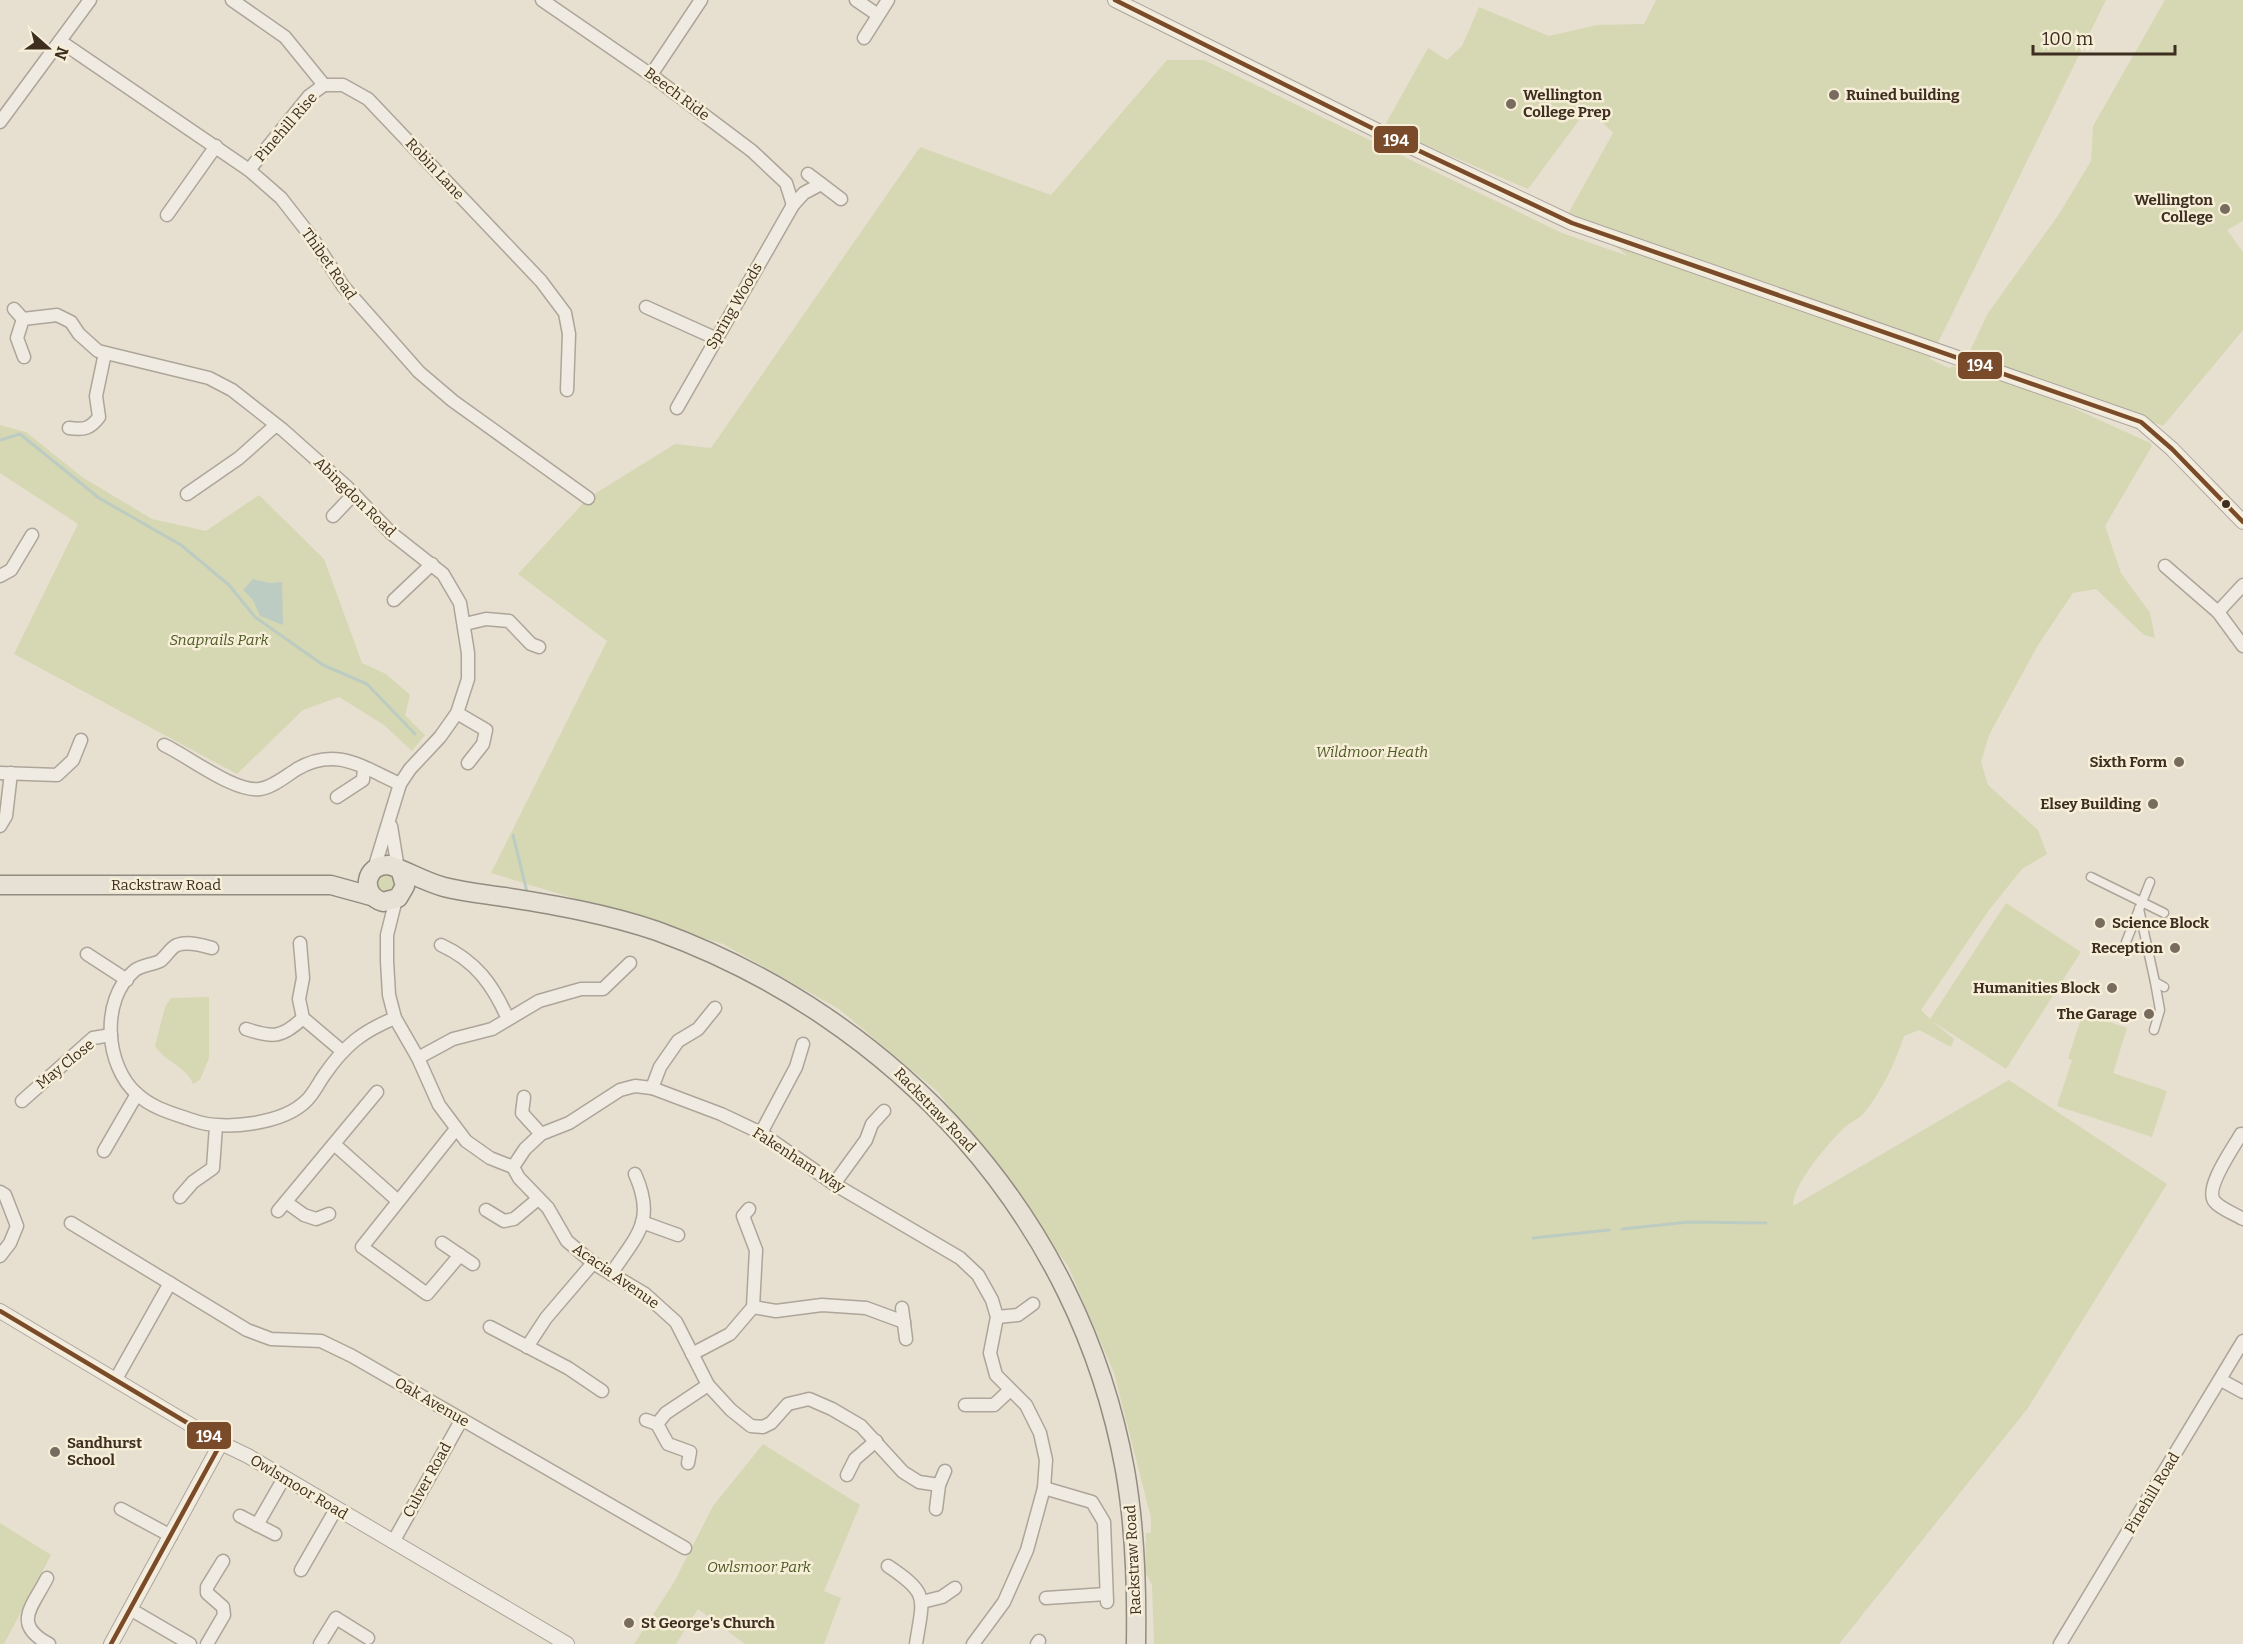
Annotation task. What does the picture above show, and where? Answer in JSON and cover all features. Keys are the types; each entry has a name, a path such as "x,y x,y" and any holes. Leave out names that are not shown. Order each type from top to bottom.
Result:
{"main road":[{"path":"386,865 399,871 405,882 398,898 387,902 374,898 367,886 372,871 386,865"},
{"name":"Rackstraw Road","path":"331,885 372,871"},
{"name":"Rackstraw Road","path":"399,871 445,887 607,917 655,931 731,962 779,986 850,1032 907,1078 954,1125 998,1179 1037,1240 1072,1308 1105,1390 1119,1441 1130,1507 1137,1588 1136,1644"},
{"name":"Rackstraw Road","path":"0,885 331,885 374,898"},
{"name":"Rackstraw Road","path":"398,898 445,887"}],"street":[{"path":"0,122 90,0"},
{"path":"232,0 285,37 324,86"},
{"name":"Beech Ride","path":"542,0 651,75 752,151 776,172 790,189"},
{"path":"651,75 701,0"},
{"path":"856,0 878,15"},
{"path":"864,38 888,0"},
{"path":"1115,0 1394,139 1572,223 2122,415 2149,427 2243,522"},
{"name":"Thibet Road","path":"60,41 249,170 281,198 313,240 343,286 419,372 453,401 588,498"},
{"name":"Robin Lane","path":"324,86 343,85 368,99 541,281 565,313 569,334 567,390"},
{"name":"Pinehill Rise","path":"249,170 309,96 324,86"},
{"path":"167,215 216,146"},
{"path":"808,174 841,199"},
{"name":"Spring Woods","path":"677,408 793,205 804,193 821,184"},
{"path":"793,205 790,189 804,193"},
{"path":"646,306 715,338"},
{"path":"14,309 23,319 17,338 24,357"},
{"name":"Abingdon Road","path":"23,319 57,315 71,322 79,334 98,351 209,378 232,390 276,425 354,494 391,533 443,574 460,603 465,624 468,679 458,713 400,784 393,804 391,822 372,871"},
{"path":"69,428 83,429 92,426 99,417 96,396 105,353"},
{"path":"187,494 239,458 276,425"},
{"path":"333,516 354,494"},
{"path":"0,576 11,570 32,535"},
{"path":"394,600 432,564"},
{"path":"2165,566 2218,612 2243,646"},
{"path":"2218,612 2243,585"},
{"path":"465,624 486,619 509,621 531,644 538,646"},
{"path":"458,713 486,730 479,751 468,763"},
{"path":"0,826 6,816 6,773 57,775 73,760 81,740"},
{"path":"164,745 243,787 260,789 315,759 337,758 400,784"},
{"path":"337,797 363,780 364,768"},
{"name":"Abingdon Road","path":"391,822 399,871"},
{"path":"2091,877 2141,906 2164,913"},
{"path":"2126,942 2150,882"},
{"name":"Acacia Avenue","path":"374,898 387,935 389,995 395,1018 418,1058 439,1105 456,1129 479,1151 513,1167 548,1208 567,1241 593,1263 645,1294 676,1322 708,1385 731,1410 751,1426 764,1427 771,1423 788,1404 808,1400 832,1408 861,1426 903,1472 919,1482 939,1485"},
{"name":"Acacia Avenue","path":"387,935 398,898"},
{"path":"2141,906 2160,1010 2154,1030"},
{"path":"300,943 303,978 299,999 303,1018 342,1051"},
{"path":"212,948 195,944 176,945 159,961 136,970 118,993 110,1022 113,1052 126,1083 151,1105 216,1126 258,1123 286,1113 307,1101 342,1051 370,1028 395,1018"},
{"path":"441,945 457,952 480,971 497,994 508,1019"},
{"path":"87,954 127,980"},
{"path":"418,1058 453,1039 492,1029 538,1001 561,993 603,989 630,963"},
{"path":"2155,982 2164,987"},
{"path":"652,1088 660,1067 678,1041 698,1029 715,1008"},
{"path":"246,1029 278,1035 289,1031 303,1018"},
{"name":"May Close","path":"22,1101 93,1038 111,1035"},
{"path":"761,1133 796,1067 803,1044"},
{"name":"Fakenham Way","path":"513,1167 525,1149 541,1134 569,1123 620,1090 635,1086 652,1088 721,1114 761,1133 834,1184 960,1258 978,1275 992,1299 997,1317"},
{"path":"329,1214 316,1219 282,1206 377,1092"},
{"path":"104,1150 137,1095"},
{"path":"524,1097 522,1113 541,1134"},
{"path":"834,1184 866,1140 872,1124 884,1112"},
{"path":"180,1197 193,1182 213,1168 216,1126"},
{"path":"456,1129 362,1247 428,1294 460,1255"},
{"path":"2241,1134 2213,1183 2211,1192 2214,1201 2243,1219"},
{"path":"334,1144 398,1201"},
{"path":"611,1274 640,1231 645,1211 644,1194 634,1174"},
{"path":"0,1192 5,1195 17,1226 10,1243 0,1256"},
{"path":"486,1210 504,1221 514,1219 538,1198"},
{"path":"692,1354 730,1334 753,1307 756,1250 743,1216 749,1209"},
{"path":"642,1222 678,1235"},
{"name":"Oak Avenue","path":"71,1223 255,1333 271,1339 321,1341 462,1419 685,1548"},
{"path":"442,1243 473,1264"},
{"path":"527,1347 546,1318 593,1263"},
{"path":"116,1379 170,1283"},
{"path":"973,1644 1005,1602 1027,1550 1044,1488 1046,1460 1040,1433 1026,1405 996,1375 990,1353 997,1317 1018,1315 1033,1304"},
{"path":"753,1307 776,1311 822,1305 866,1308 904,1322"},
{"path":"902,1308 906,1339"},
{"name":"Owlsmoor Road","path":"0,1311 221,1443 565,1643"},
{"path":"490,1327 584,1378 602,1391"},
{"name":"Pinehill Road","path":"2060,1644 2243,1341"},
{"path":"2221,1380 2243,1392"},
{"path":"688,1463 690,1452 668,1444 651,1422 708,1385"},
{"path":"965,1405 994,1405 1010,1390"},
{"name":"Culver Road","path":"393,1542 462,1419"},
{"path":"847,1475 855,1459 876,1441"},
{"path":"111,1644 221,1443"},
{"path":"936,1509 939,1485 945,1471"},
{"path":"258,1526 284,1478"},
{"path":"1044,1488 1092,1502 1104,1522 1106,1598 1046,1598"},
{"path":"121,1509 171,1536"},
{"path":"301,1570 336,1509"},
{"path":"240,1516 275,1534"},
{"path":"207,1644 224,1615 223,1607 207,1593 207,1587 223,1561"},
{"path":"888,1566 913,1583 922,1602 916,1644"},
{"path":"47,1578 27,1618 27,1626 35,1637 49,1644"},
{"path":"922,1602 942,1597 955,1588"},
{"path":"130,1609 190,1644"},
{"path":"320,1644 336,1618 368,1638"}],"green space":[{"name":"Wildmoor Heath","path":"1656,0 2106,0 1930,359 1949,368 1953,366 1967,373 2029,388 2150,443 2152,446 2105,526 2121,573 2150,613 2155,638 2144,635 2096,589 2073,593 2038,645 1989,735 1981,762 1988,785 2038,830 2047,854 2022,869 1989,910 1921,1010 1930,1019 2006,903 2081,952 2006,1069 1932,1021 1954,1039 1951,1047 1919,1030 1904,1036 1877,1095 1864,1113 1845,1127 1821,1153 1798,1187 1793,1206 2009,1080 2167,1184 2028,1408 1839,1644 1154,1644 1152,1585 1145,1572 1146,1533 1151,1533 1151,1518 1114,1373 1068,1266 938,1092 839,1009 723,944 491,873 607,641 518,574 588,498 675,444 711,448 920,147 1051,195 1167,60 1204,60 1562,233 1628,256 1569,212 1613,133 1588,108 1528,189 1384,127 1428,48 1447,60 1462,46 1479,7 1549,36 1597,25 1644,24"},
{"path":"2165,0 2243,0 2243,221 2227,230 2243,252 2243,330 2163,426 1968,355 1988,313 2059,214 2091,161 2093,126"},
{"name":"Snaprails Park","path":"0,425 26,432 82,477 152,519 206,531 259,495 324,559 362,663 386,674 410,695 405,715 425,735 412,751 384,725 339,697 303,710 237,774 14,654 78,524 0,473"},
{"path":"381,872 393,872 399,888 383,895 374,884"},
{"path":"209,997 209,1058 200,1080 193,1084 186,1073 155,1046 165,1007 171,998"},
{"path":"2083,1013 2127,1028 2113,1073 2167,1091 2152,1137 2057,1106 2072,1060 2068,1058"},
{"name":"Owlsmoor Park","path":"763,1444 860,1505 824,1591 841,1598 824,1644 745,1644 698,1609 676,1644 634,1644 673,1584 713,1506"},
{"path":"0,1523 51,1555 4,1644 0,1644"}],"shaded area":[{"path":"253,579 270,583 282,582 283,625 260,616 253,600 243,590"}],"waterway":[{"path":"0,440 20,434 99,498 181,545 229,585 255,617 323,665 367,684 415,734"},
{"path":"513,835 527,892"},
{"path":"1622,1229 1689,1222 1766,1223"},
{"path":"1533,1238 1609,1230"}],"transit line":[{"name":"194","path":"1115,0 1394,139 1572,223 2141,422 2172,449 2243,522"},
{"name":"194","path":"0,1311 221,1443 111,1644"}],"place":[{"name":"Ruined building","path":"1834,95"},
{"name":"Wellington College Prep","path":"1511,104"},
{"name":"Wellington College","path":"2225,209"},
{"name":"Sixth Form","path":"2179,762"},
{"name":"Elsey Building","path":"2153,804"},
{"name":"Science Block","path":"2100,923"},
{"name":"Reception","path":"2175,948"},
{"name":"Humanities Block","path":"2112,988"},
{"name":"The Garage","path":"2149,1014"},
{"name":"Sandhurst School","path":"55,1452"},
{"name":"St George's Church","path":"629,1623"}]}
